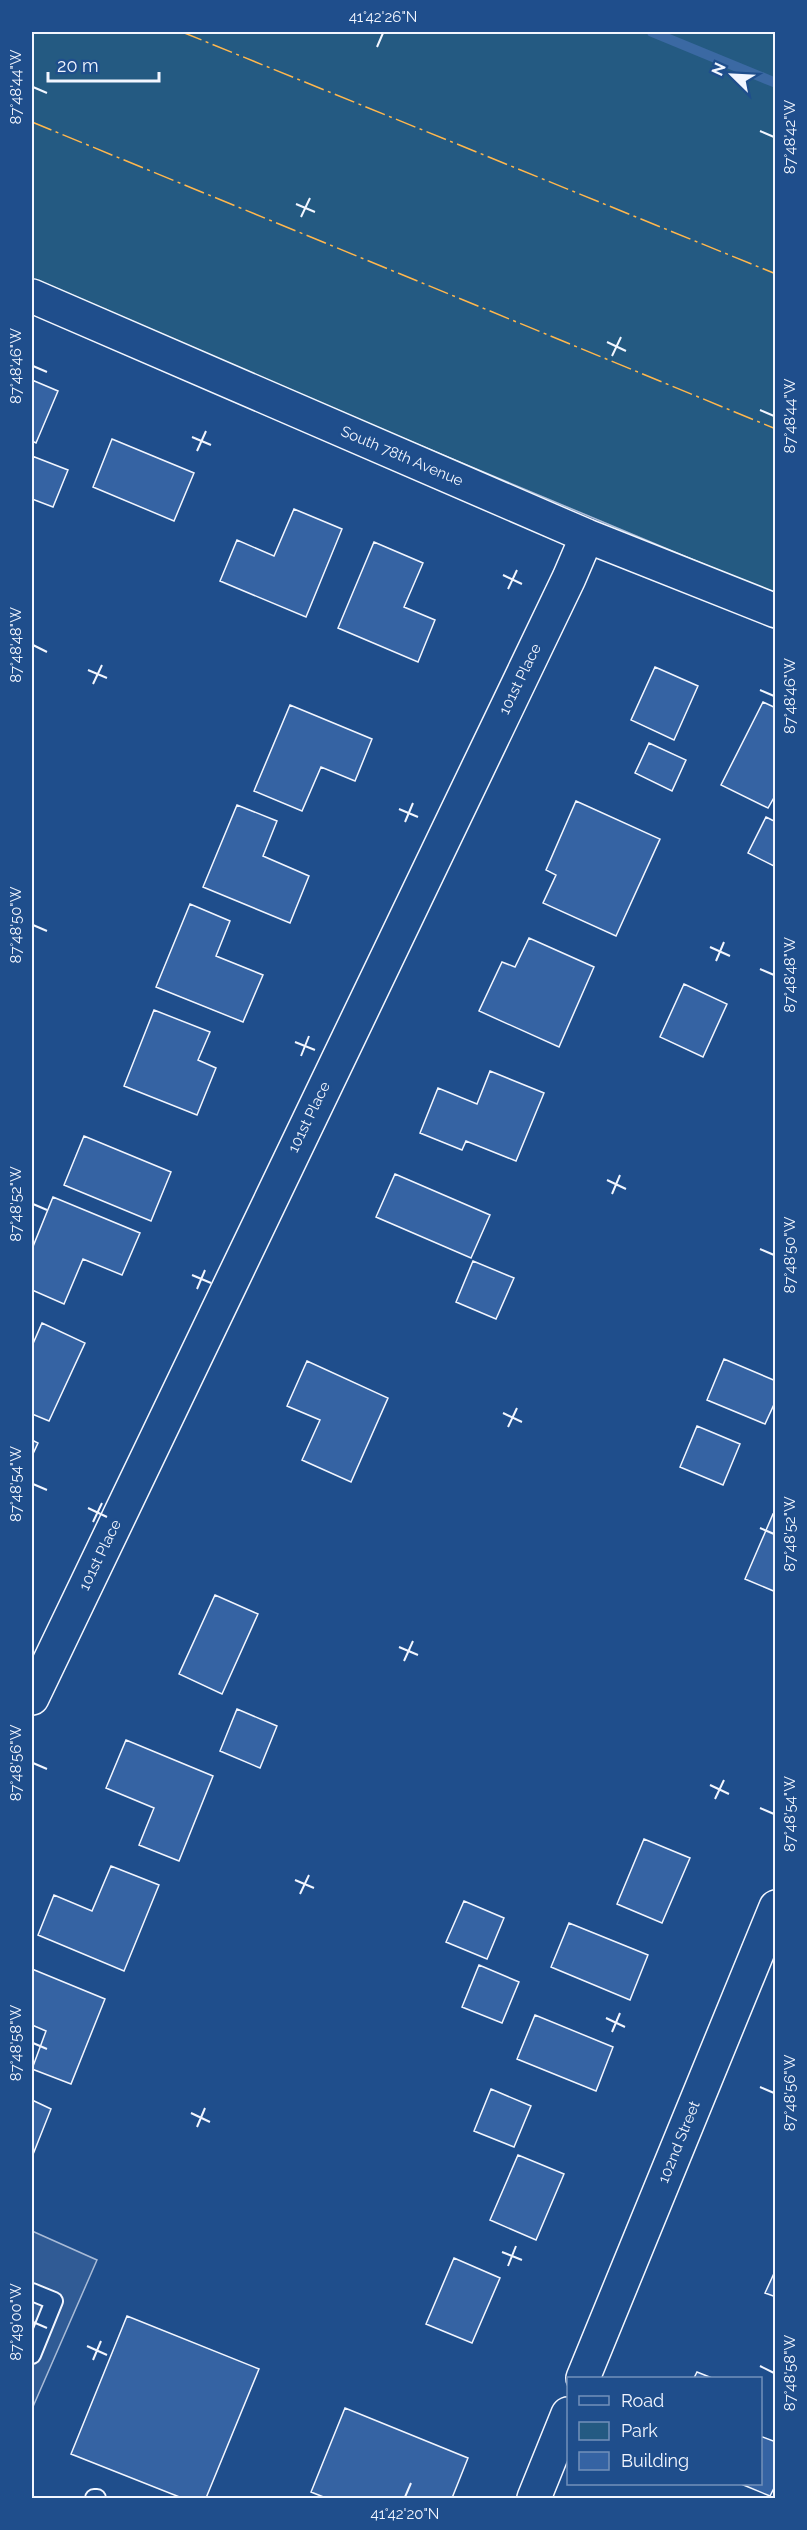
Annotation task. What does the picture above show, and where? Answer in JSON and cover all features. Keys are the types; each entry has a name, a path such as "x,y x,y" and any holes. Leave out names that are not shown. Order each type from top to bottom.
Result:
{"street":[{"name":"South 78th Avenue","path":"32,297 587,536 776,611"},
{"name":"101st Place","path":"32,1698 569,578 587,536"},
{"name":"102nd Street","path":"584,2377 776,1907"},
{"path":"534,2499 567,2416"}],"lane":[{"path":"32,2292 54,2301 32,2355"}],"green space":[{"path":"32,32 775,32 775,594 32,283"}],"shaded area":[{"path":"32,2231 97,2260 32,2409"}],"building":[{"path":"32,380 58,391 36,443 32,441"},
{"path":"112,439 194,473 174,521 93,487"},
{"path":"32,456 68,470 53,507 32,499"},
{"path":"294,509 342,529 306,617 220,581 237,540 274,556"},
{"path":"374,542 423,563 404,607 435,620 418,662 338,628"},
{"path":"655,667 698,686 674,740 631,720"},
{"path":"763,702 776,708 776,794 768,808 721,785"},
{"path":"290,705 372,739 355,781 321,767 302,811 254,791"},
{"path":"649,743 686,760 672,791 635,773"},
{"path":"576,801 660,839 616,936 543,903 556,875 546,870"},
{"path":"237,805 277,821 263,856 309,876 290,923 203,887"},
{"path":"766,817 776,822 776,867 748,853"},
{"path":"190,904 230,921 216,956 263,975 243,1022 156,987"},
{"path":"529,938 594,967 559,1047 479,1011 502,962 515,967"},
{"path":"684,984 727,1004 703,1057 660,1037"},
{"path":"154,1010 210,1032 198,1060 216,1068 197,1115 124,1086"},
{"path":"490,1071 544,1093 516,1161 466,1141 462,1150 420,1133 438,1088 477,1104"},
{"path":"84,1136 171,1172 151,1221 64,1185"},
{"path":"395,1174 490,1215 471,1258 376,1217"},
{"path":"53,1197 140,1233 122,1275 83,1259 64,1304 32,1290 32,1249"},
{"path":"473,1261 514,1278 496,1319 456,1302"},
{"path":"42,1323 85,1343 49,1421 32,1414 32,1346"},
{"path":"724,1359 776,1381 776,1400 765,1424 707,1400"},
{"path":"307,1361 388,1398 351,1482 302,1460 320,1420 287,1406"},
{"path":"697,1426 740,1444 723,1485 680,1467"},
{"path":"32,1440 38,1443 32,1456"},
{"path":"773,1514 776,1515 776,1592 745,1579"},
{"path":"215,1595 258,1614 222,1694 179,1674"},
{"path":"237,1709 277,1726 260,1768 220,1751"},
{"path":"126,1740 213,1776 179,1861 139,1845 154,1808 106,1788"},
{"path":"644,1839 690,1858 662,1923 617,1904"},
{"path":"111,1866 159,1885 124,1971 38,1935 54,1895 92,1911"},
{"path":"464,1901 504,1918 487,1959 446,1942"},
{"path":"569,1923 648,1955 630,2000 551,1967"},
{"path":"479,1965 519,1982 502,2023 462,2007"},
{"path":"32,1969 105,1999 71,2084 32,2069 46,2031 32,2025"},
{"path":"535,2015 613,2047 596,2091 517,2059"},
{"path":"491,2089 531,2106 514,2147 474,2131"},
{"path":"32,2100 51,2109 32,2157"},
{"path":"518,2155 564,2174 536,2240 490,2220"},
{"path":"454,2258 500,2278 472,2343 426,2324"},
{"path":"776,2269 776,2297 765,2293"},
{"path":"127,2316 259,2369 206,2498 182,2498 71,2454"},
{"path":"697,2372 710,2377 694,2377"},
{"path":"345,2408 468,2458 452,2498 326,2498 311,2492"},
{"path":"762,2437 776,2442 776,2484 770,2496 743,2485 762,2485"}],"waterway":[{"path":"652,32 776,83"}],"power":[{"path":"182,32 776,274"},
{"path":"32,122 776,429"}]}
